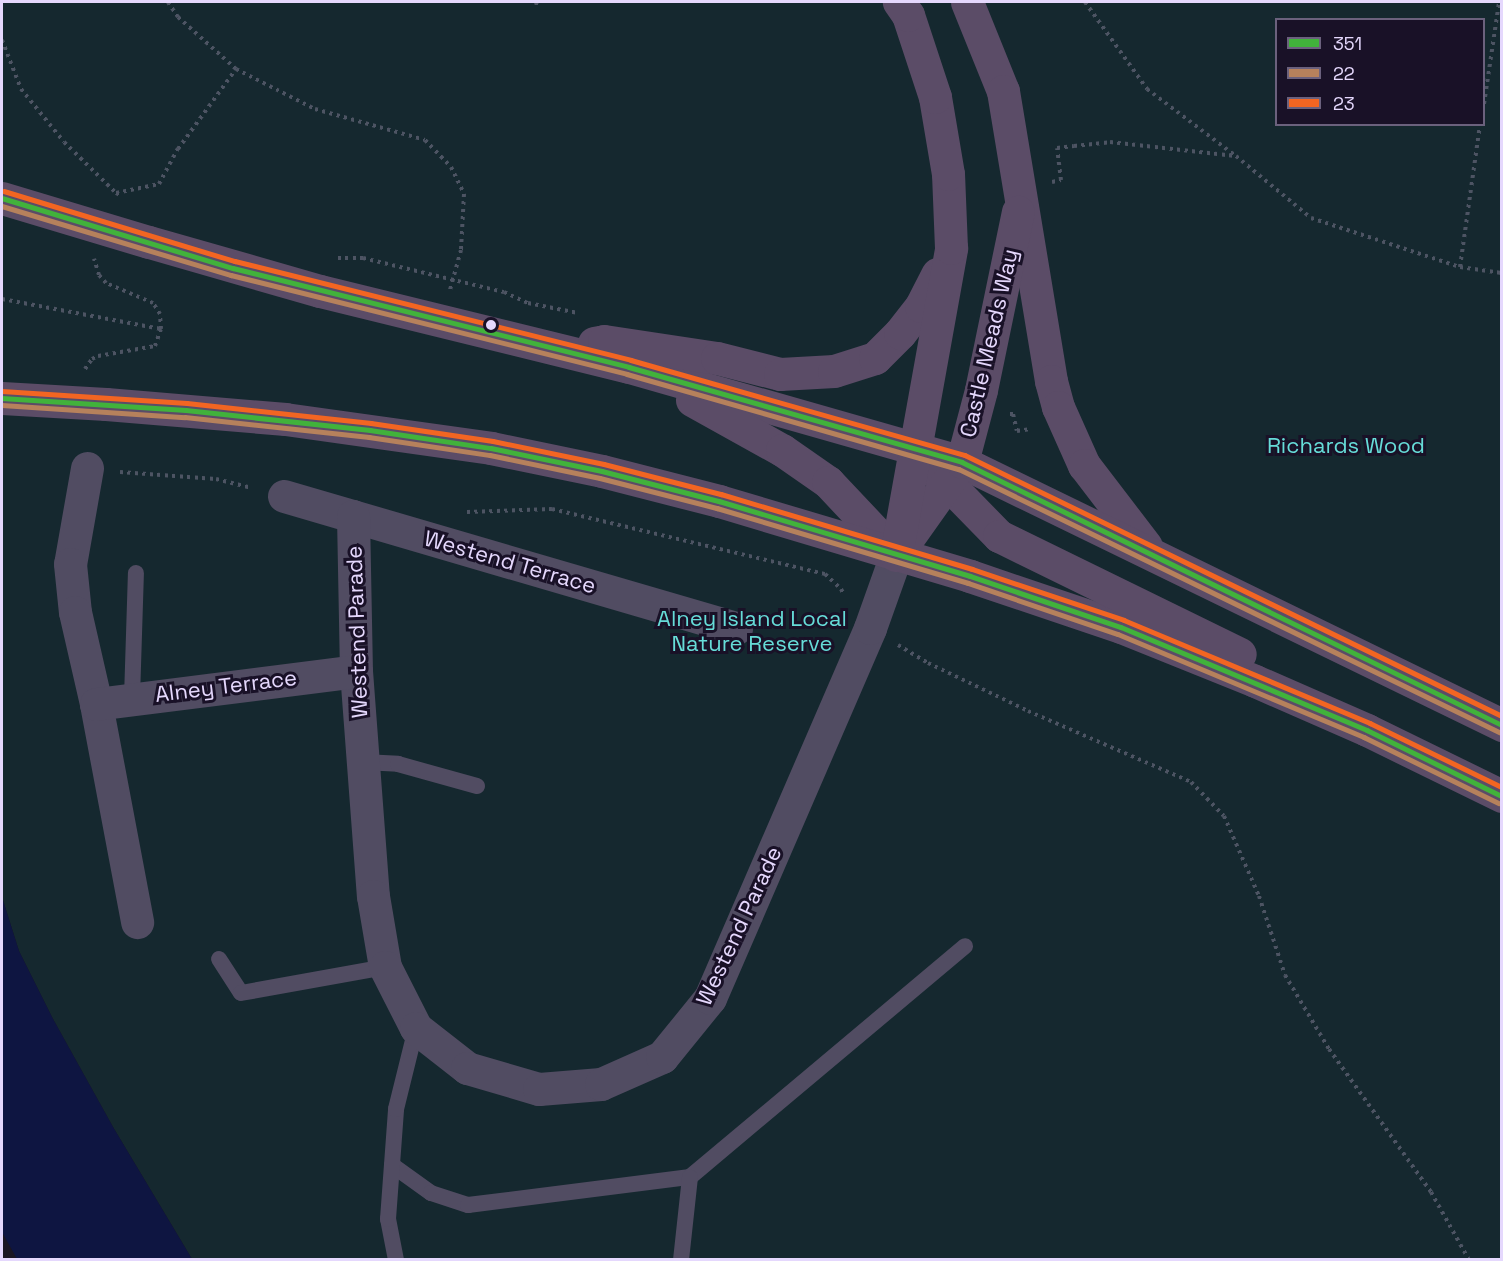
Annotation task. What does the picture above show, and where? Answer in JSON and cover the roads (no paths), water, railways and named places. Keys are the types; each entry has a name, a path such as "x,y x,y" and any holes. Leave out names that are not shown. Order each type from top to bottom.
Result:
{"main road":[{"path":"896,555 951,248 948,174 935,97 908,15 899,2"},
{"name":"Castle Meads Way","path":"967,2 1004,91 1040,189 1051,381 1058,407 1084,465 1151,553"},
{"name":"Castle Meads Way","path":"896,555 954,473 1040,189"},
{"path":"2,198 233,268 629,367 914,448 954,473 1151,553 1496,722"},
{"path":"563,350 604,341 717,358 780,374 805,374 853,367 875,358 900,333 921,306 951,248"},
{"path":"629,367 731,420 782,450 828,482 896,555"},
{"path":"2,398 285,418 490,448 602,471 719,501 970,576 1121,627 1256,681 1367,730 1502,796"},
{"path":"954,473 999,536 1311,688 1367,730"}],"street":[{"path":"87,468 70,564 75,612 96,704 137,922"},
{"name":"Westend Terrace","path":"284,495 736,628"},
{"name":"Westend Parade","path":"353,516 356,671 373,896 385,967 416,1028 467,1068 539,1089 601,1084 662,1057 710,998 870,628 896,555"},
{"name":"Alney Terrace","path":"96,704 356,671"}],"lane":[{"path":"132,698 136,573"},
{"path":"363,762 398,764 477,786"},
{"path":"392,1165 431,1193 468,1205 690,1177 964,946"},
{"path":"219,959 241,993 385,967"},
{"path":"396,1260 388,1219 396,1109 416,1028"},
{"path":"681,1260 690,1177"}],"park label":[{"name":"Richards Wood","path":"1346,446"},
{"name":"Alney Island Local Nature Reserve","path":"752,630"}]}
